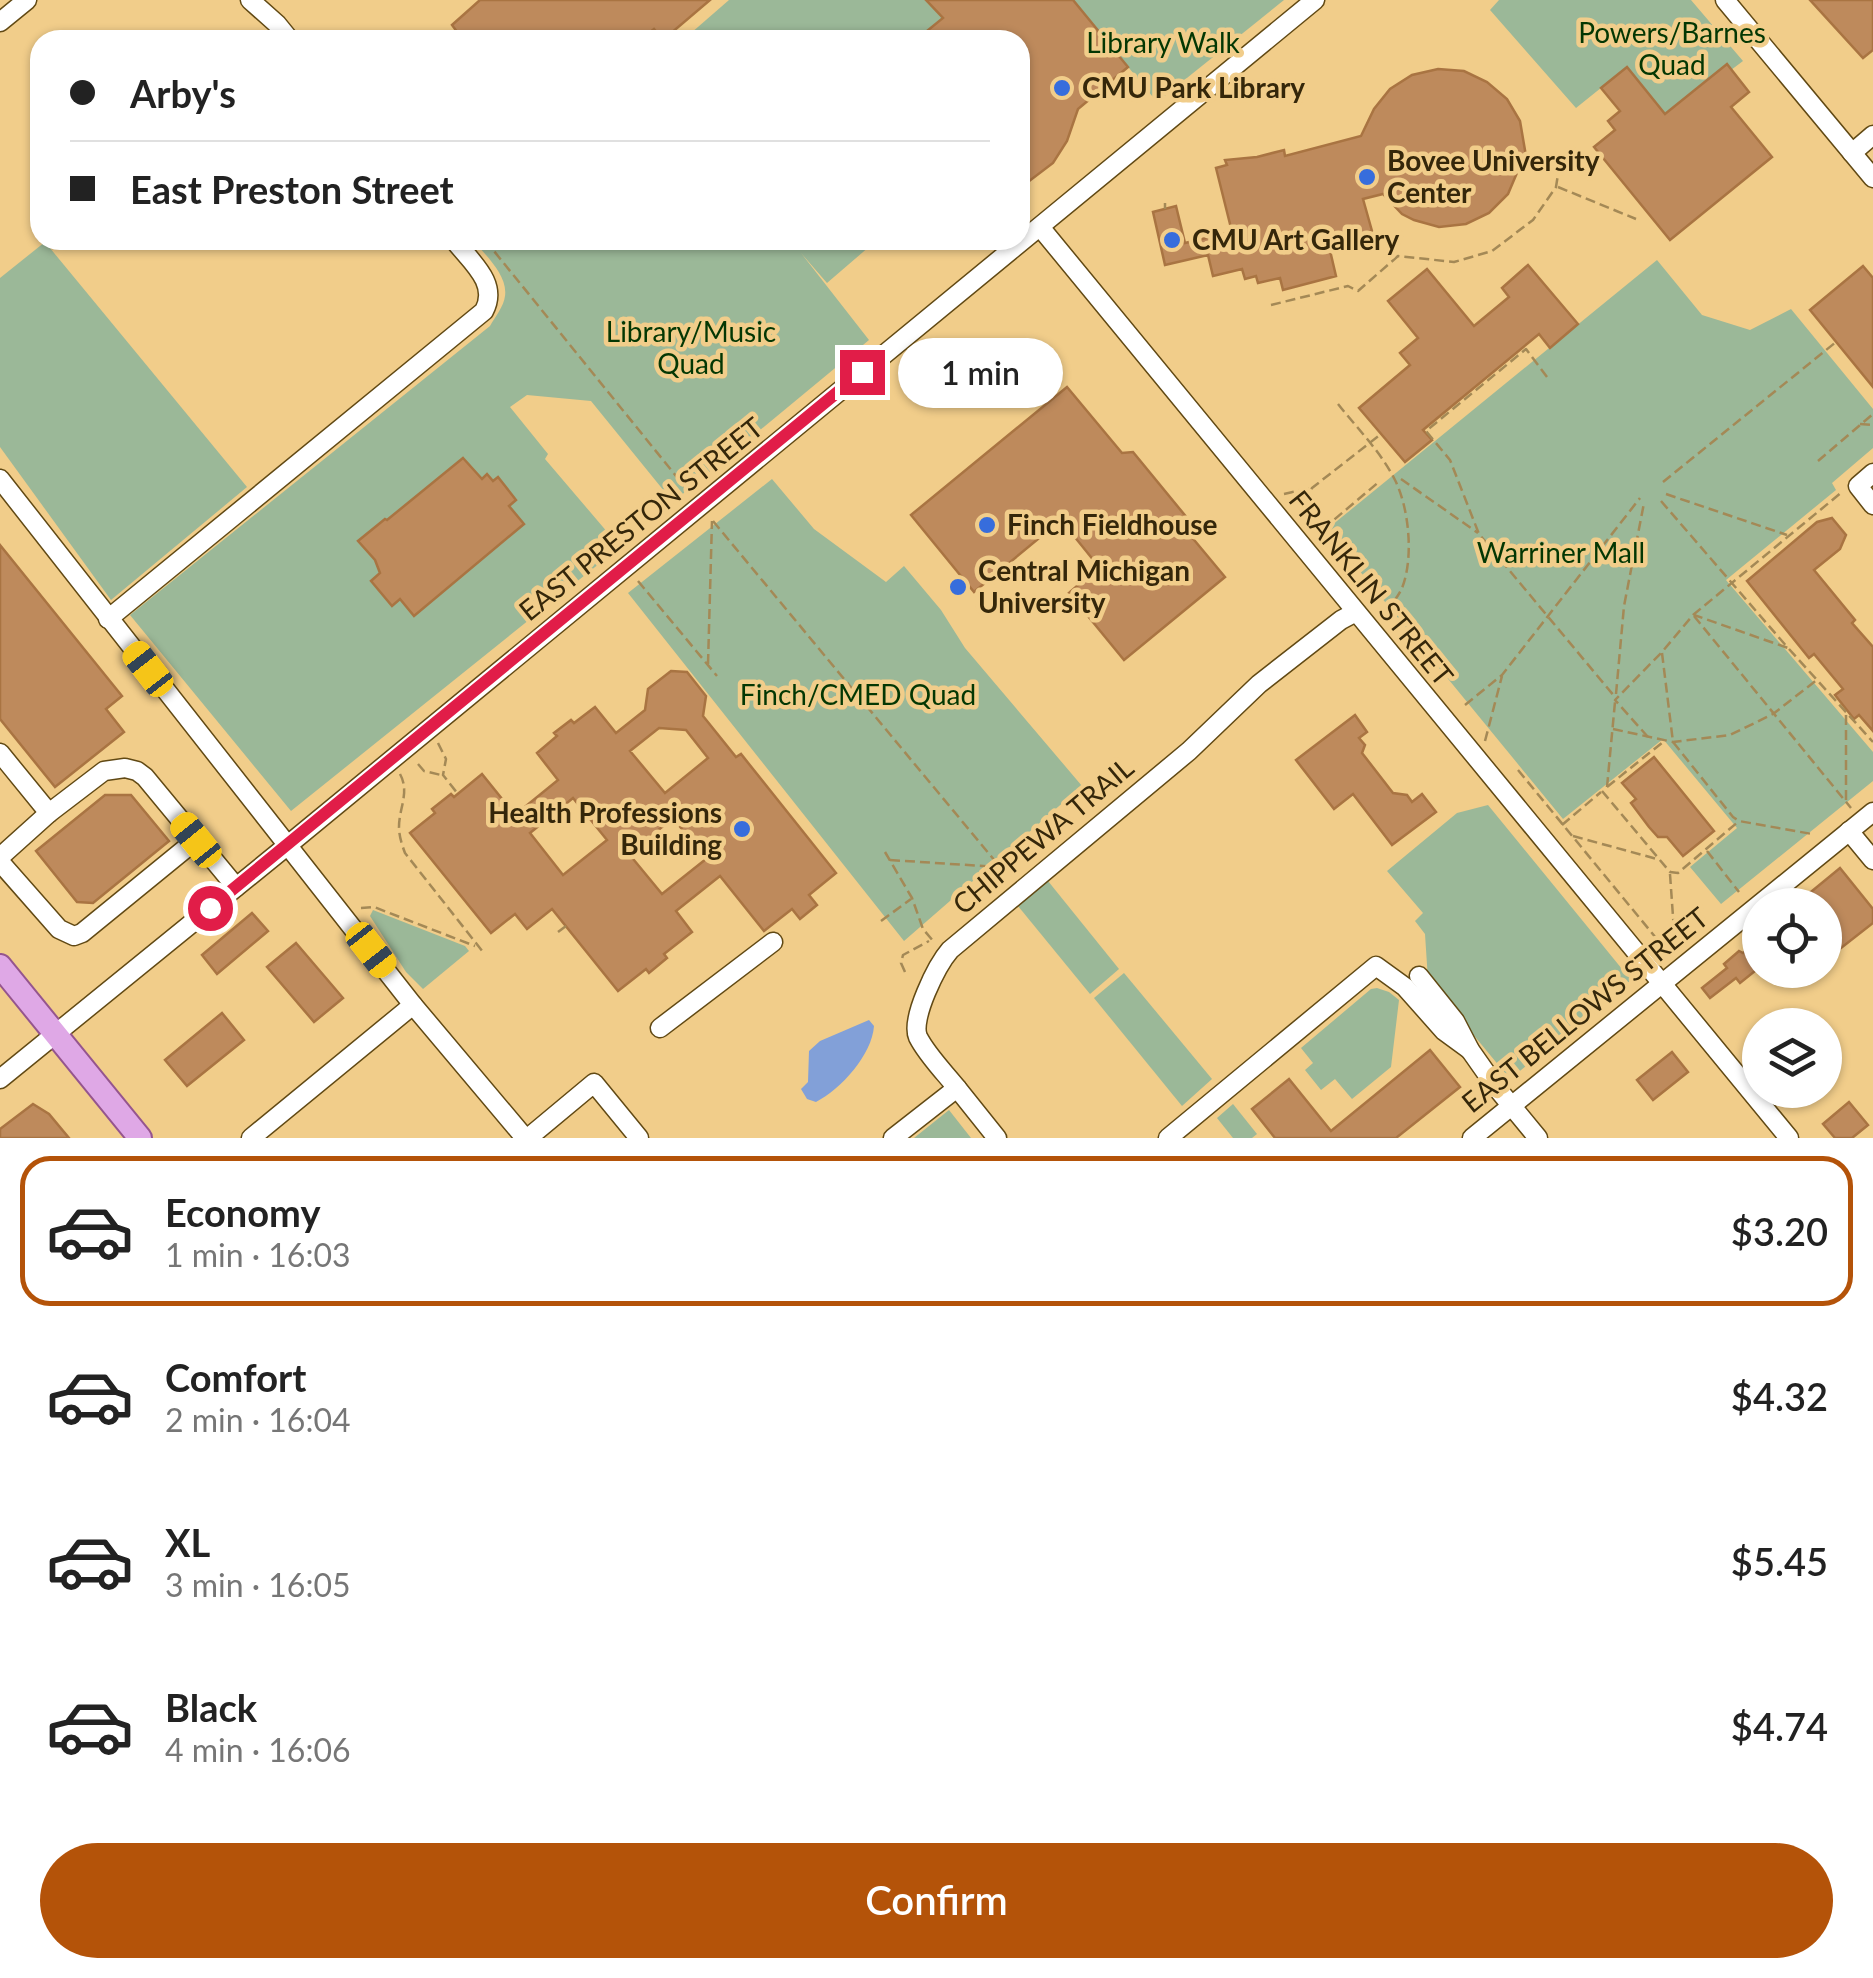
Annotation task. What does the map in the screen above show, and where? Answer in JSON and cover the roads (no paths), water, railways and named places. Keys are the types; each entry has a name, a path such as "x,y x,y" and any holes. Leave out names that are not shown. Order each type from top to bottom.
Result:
{"main road":[{"path":"0,966 140,1138"}],"street":[{"path":"0,22 27,0"},
{"path":"250,0 281,30"},
{"name":"EAST PRESTON STREET","path":"1030,235 1315,0"},
{"path":"1724,0 1873,178"},
{"path":"1852,152 1873,135"},
{"name":"FRANKLIN STREET","path":"1040,227 1788,1138"},
{"path":"108,618 484,312 490,295 488,285 462,250"},
{"name":"EAST PRESTON STREET","path":"0,1079 1012,250"},
{"path":"1873,474 1850,489 1873,505"},
{"path":"1,484 414,1005 527,1138 594,1083 639,1138"},
{"name":"CHIPPEWA TRAIL","path":"957,1088 916,1032 918,1016 944,956 1189,751 1259,684 1340,620 1356,612"},
{"path":"0,753 49,814"},
{"path":"196,840 74,936 59,928 0,859 104,770 125,768 145,777 236,887"},
{"name":"EAST BELLOWS STREET","path":"1472,1138 1873,812"},
{"path":"1849,831 1873,860"},
{"path":"660,1028 774,942"},
{"path":"1168,1138 1376,966 1412,981 1444,1031 1470,1050 1538,1138"},
{"path":"251,1138 414,1005"},
{"path":"892,1138 957,1088 997,1138"}],"water":[{"path":"869,1020 874,1026 872,1037 854,1070 826,1096 816,1102 807,1099 801,1089 808,1082 809,1051 820,1041"}],"place":[{"name":"CMU Park Library","path":"1062,88"},
{"name":"Bovee University Center","path":"1367,177"},
{"name":"CMU Art Gallery","path":"1172,240"},
{"name":"Finch Fieldhouse","path":"987,525"},
{"name":"Central Michigan University","path":"958,587"},
{"name":"Health Professions Building","path":"742,829"}],"park label":[{"name":"Library Walk","path":"1163,43"},
{"name":"Powers/Barnes Quad","path":"1672,49"},
{"name":"Library/Music Quad","path":"691,348"},
{"name":"Warriner Mall","path":"1561,553"},
{"name":"Finch/CMED Quad","path":"858,695"}]}
